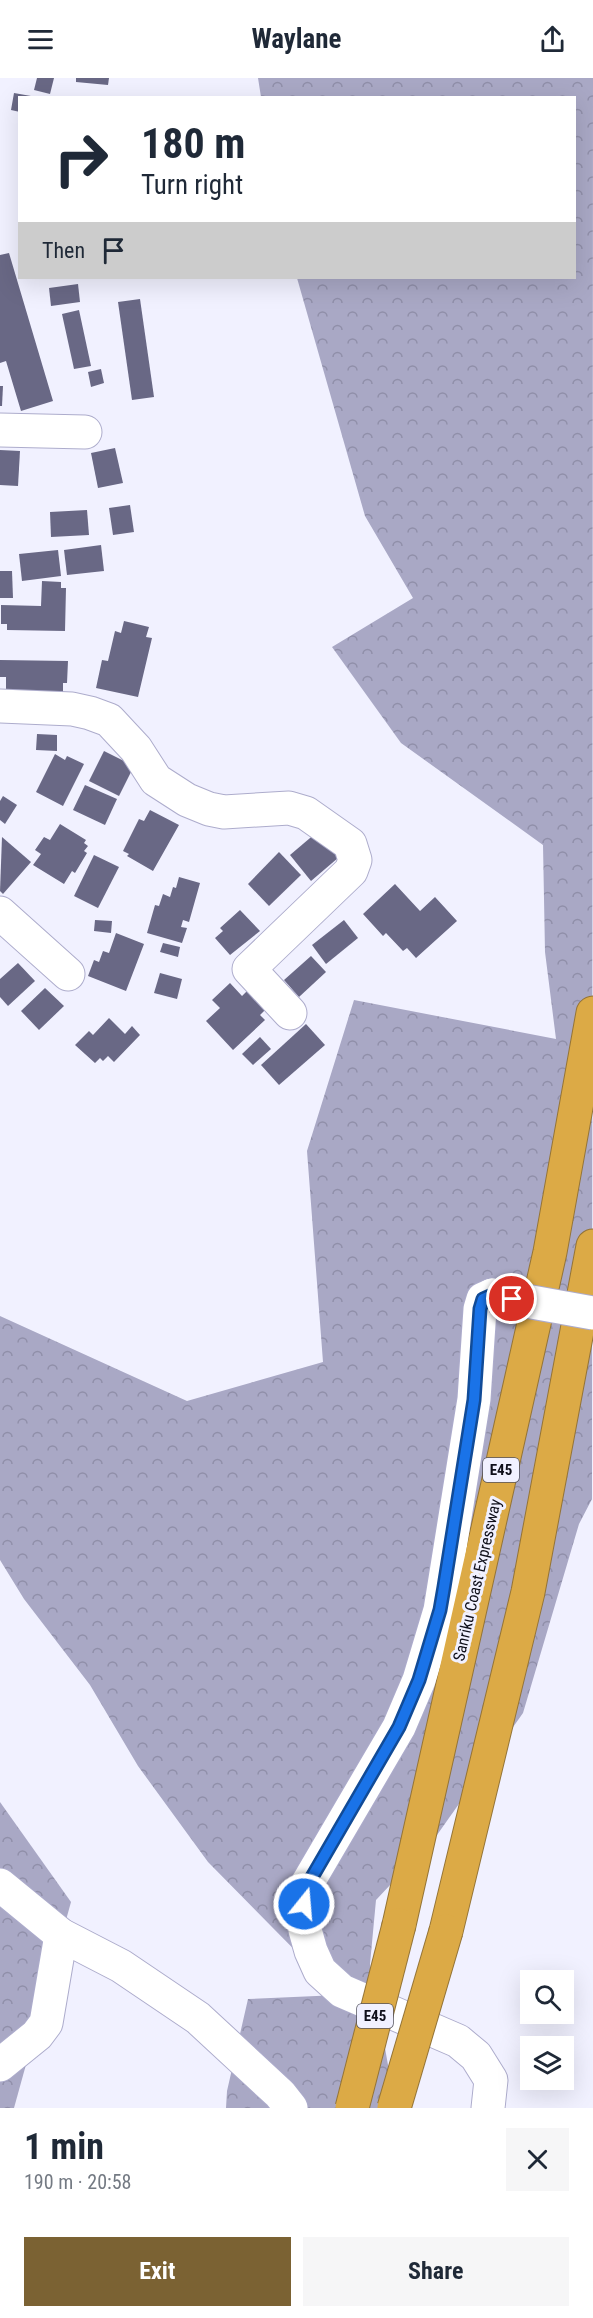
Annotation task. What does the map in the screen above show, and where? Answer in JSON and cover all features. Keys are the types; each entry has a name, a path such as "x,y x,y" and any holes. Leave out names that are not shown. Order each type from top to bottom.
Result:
{"highway":[{"name":"Sanriku Coast Expressway","path":"351,2108 399,1925 550,1252 593,1013"},
{"name":"E45","path":"394,2108 446,1931 528,1592 593,1246"}],"street":[{"path":"0,429 85,432"},
{"path":"0,706 72,710 109,720 136,749 156,780 187,800 224,812 289,808 306,813 350,844 355,860 351,872 249,969 290,1013"},
{"path":"0,913 68,974"},
{"path":"488,2108 490,2080 476,2056 458,2041 342,1991 320,1971 310,1951 305,1930 304,1904 308,1884 399,1727 419,1680 440,1610 474,1400 480,1309 483,1299 492,1295 593,1313"},
{"path":"0,1885 61,1935 121,1966 198,2018 280,2094 291,2108"},
{"path":"0,2065 37,2035 46,2023 61,1935"}],"green space":[{"path":"258,78 593,78 592,1499 579,1524 523,1713 437,1835 376,1900 370,1964 393,2093 391,2108 226,2108 227,2091 248,1999 339,1995 208,1862 138,1766 90,1685 24,1599 0,1560 0,1316 187,1401 323,1362 307,1151 354,1000 556,1039 545,952 543,845 401,743 332,647 413,598 365,516 297,279 576,279 576,96 261,96"},
{"path":"0,1802 71,1902 14,2108 0,2108"}],"building":[{"path":"37,78 54,78 50,94 34,90"},
{"path":"76,78 109,78 108,85 76,82"},
{"path":"14,93 31,96 18,96 18,112 11,110"},
{"path":"9,253 53,401 21,411 6,361 0,363 0,255"},
{"path":"78,284 80,302 51,306 49,288"},
{"path":"140,299 154,397 132,400 118,302"},
{"path":"79,310 91,366 74,369 62,314"},
{"path":"101,369 104,383 91,387 88,372"},
{"path":"0,386 3,386 2,406 0,406"},
{"path":"115,448 123,483 98,488 91,453"},
{"path":"0,450 20,451 18,486 0,485"},
{"path":"130,505 134,532 113,535 109,508"},
{"path":"87,510 89,535 51,537 50,512"},
{"path":"101,545 104,571 67,575 64,550"},
{"path":"58,550 61,576 22,581 19,554"},
{"path":"0,571 12,571 13,598 0,598"},
{"path":"42,581 61,582 61,588 66,588 65,631 7,630 7,624 1,624 1,605 41,606"},
{"path":"124,621 149,627 146,637 152,638 138,697 96,688 102,660 108,661 115,631 121,633"},
{"path":"0,660 68,661 67,683 63,683 63,698 6,693 6,677 0,677"},
{"path":"37,734 57,735 57,751 36,750"},
{"path":"104,751 134,766 119,796 89,781"},
{"path":"55,754 65,760 67,756 84,764 63,806 36,792"},
{"path":"85,785 117,799 105,825 73,810"},
{"path":"3,796 17,805 5,824 0,820 0,801"},
{"path":"150,810 179,825 153,871 127,856 129,854 123,851 139,819 144,821"},
{"path":"60,824 86,840 84,843 88,846 84,851 87,853 75,873 72,871 64,884 33,865 41,854 35,850 44,837 50,840"},
{"path":"323,827 345,852 311,881 290,855"},
{"path":"2,837 31,862 3,894 0,891"},
{"path":"279,852 301,875 269,906 248,884"},
{"path":"94,855 119,867 98,908 74,896"},
{"path":"179,877 200,883 189,922 183,920 181,927 187,928 182,943 147,933 155,905 159,906 163,894 170,897"},
{"path":"395,884 420,911 435,897 457,921 416,958 407,948 403,951 386,933 383,936 363,914"},
{"path":"240,910 260,931 230,955 215,938 223,931 220,928"},
{"path":"95,920 112,921 111,933 94,931"},
{"path":"344,920 358,938 326,964 312,945"},
{"path":"116,933 144,944 126,991 88,976 94,960 99,962 103,951 109,953"},
{"path":"163,943 180,947 178,957 160,952"},
{"path":"311,956 326,972 299,997 284,980"},
{"path":"18,963 35,981 8,1006 0,997 0,979"},
{"path":"160,973 182,979 177,999 154,993"},
{"path":"230,983 242,996 247,991 265,1010 260,1015 265,1020 233,1050 206,1021 220,1008 212,1000"},
{"path":"45,988 64,1006 39,1030 21,1011"},
{"path":"109,1018 125,1034 132,1026 140,1035 114,1062 108,1056 103,1061 100,1058 95,1063 75,1045 89,1031 93,1035"},
{"path":"306,1024 325,1045 279,1085 261,1065"},
{"path":"260,1037 271,1049 253,1065 242,1054"}],"route":[{"path":"304,1904 308,1884 399,1727 419,1680 440,1610 444,1587 474,1400 480,1309 483,1299 492,1295 512,1299"}]}
